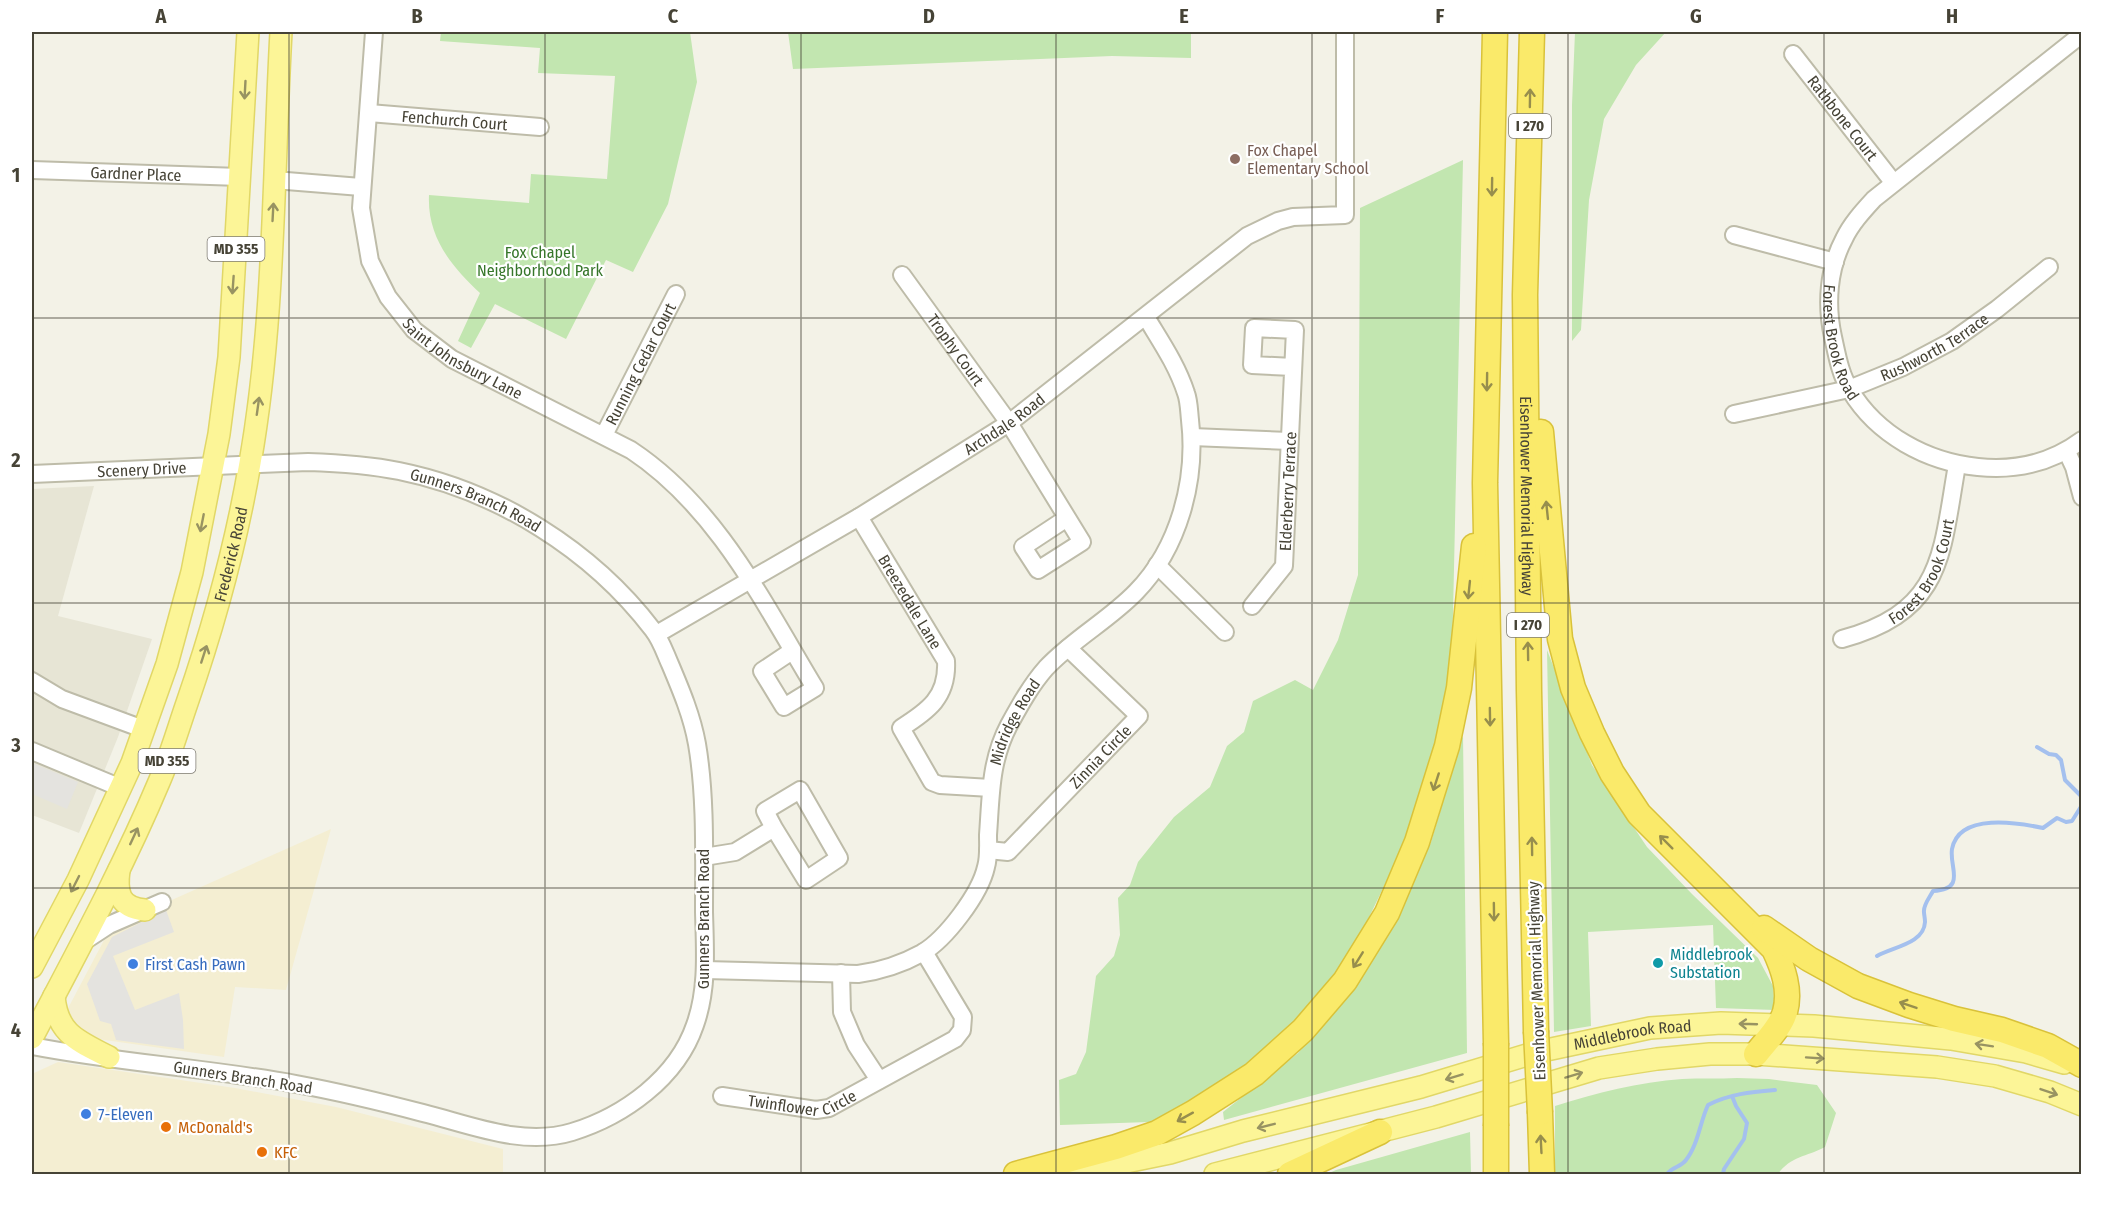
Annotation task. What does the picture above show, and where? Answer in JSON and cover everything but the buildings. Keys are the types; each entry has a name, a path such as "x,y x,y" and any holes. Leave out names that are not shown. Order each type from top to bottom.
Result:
{"highway":[{"name":"I 270","path":"1495,32 1485,495 1496,1043 1496,1174"},
{"name":"Eisenhower Memorial Highway","path":"1532,32 1524,294 1528,680 1536,1031 1542,1174"},
{"path":"1527,220 1544,483 1560,639 1573,688 1612,773 1639,813 1774,949 1784,970 1787,994 1785,1013 1756,1054"},
{"path":"1016,1174 1116,1147 1156,1133 1193,1113 1254,1074 1303,1030 1345,981 1387,913 1417,842 1447,746 1458,688 1486,428"},
{"path":"1707,883 1752,920 1809,959 1858,986 1954,1019 2002,1029 2048,1046 2082,1066"},
{"path":"1290,1174 1380,1132"}],"main road":[{"name":"Frederick Road","path":"32,967 78,880 120,788 166,664 192,572 213,466 229,357 248,32"},
{"name":"Frederick Road","path":"32,1038 120,868 162,773 206,647 225,579 250,464 263,372 281,32"},
{"path":"120,868 118,883 121,898 131,907 154,906"},
{"path":"54,996 57,1016 66,1032 109,1057"},
{"name":"Middlebrook Road","path":"1052,1174 1092,1169 1170,1153 1243,1131 1421,1087 1537,1052 1650,1028 1721,1023 1814,1026 1950,1039 2026,1052 2082,1066"},
{"name":"Middlebrook Road","path":"1215,1174 1436,1117 1599,1068 1710,1054 1756,1054 1937,1067 1984,1075 2050,1092 2082,1105"}],"street":[{"name":"Saint Johnsbury Lane","path":"374,32 361,208 370,261 388,297 414,330 453,359 604,435 654,466 700,510 721,537 750,580 792,651"},
{"name":"Archdale Road","path":"657,634 859,517 1009,423 1247,236 1268,225 1293,217 1345,215 1345,32"},
{"name":"Forest Brook Road","path":"2082,34 1874,199 1857,218 1844,239 1835,262 1828,310 1840,367 1849,389 1867,413 1894,437 1927,456 1958,465 1994,469 2031,466 2067,452 2082,440"},
{"name":"Rathbone Court","path":"1793,54 1893,182"},
{"name":"Fenchurch Court","path":"369,113 540,127"},
{"name":"Gardner Place","path":"32,170 240,177"},
{"path":"274,180 362,187"},
{"path":"1734,235 1835,262"},
{"name":"Rushworth Terrace","path":"1734,414 1849,389 1903,367 1952,341 1997,309 2049,267"},
{"name":"Trophy Court","path":"902,275 1009,423 1067,518"},
{"name":"Running Cedar Court","path":"604,435 676,294"},
{"name":"Midridge Road","path":"705,970 874,972 924,952 946,932 974,896 986,867 995,758 1008,728 1033,684 1047,667 1138,591 1157,566 1172,540 1181,516 1188,479 1192,437 1187,395 1173,361 1146,317"},
{"name":"Elderberry Terrace","path":"1252,606 1284,566 1293,367"},
{"path":"1192,437 1289,441"},
{"path":"2067,452 2074,467 2082,497"},
{"name":"Gunners Branch Road","path":"32,1046 298,1084 520,1137 542,1138 571,1133 606,1119 643,1096 660,1080 682,1053 695,1027 704,990 705,970 701,779 697,743 685,699 657,634 620,591 578,555 559,540 497,504 451,485 402,472 351,464 308,462 250,464"},
{"name":"Scenery Drive","path":"32,474 250,464"},
{"name":"Forest Brook Court","path":"1842,639 1868,632 1890,621 1910,607 1930,581 1942,552 1958,465"},
{"name":"Breezedale Lane","path":"859,517 946,661 947,673 931,708 901,728 932,782 940,785 991,788"},
{"path":"1157,566 1225,632"},
{"name":"Zinnia Circle","path":"988,850 1008,852 1139,716 1068,648"},
{"path":"32,681 62,699 143,729"},
{"path":"32,751 120,788"},
{"path":"800,790 839,858 806,880 774,828 765,812 800,790"},
{"path":"704,857 735,852 774,828"},
{"path":"80,945 109,925 154,906"},
{"name":"Twinflower Circle","path":"722,1096 816,1110 829,1107 955,1039 962,1030 963,1017 924,952"},
{"name":"Twinflower Circle","path":"841,973 842,1012 856,1045 879,1080"}],"shaded area":[{"path":"94,486 58,616 152,639 118,737 79,833 32,815 32,489"},
{"path":"32,763 78,782 67,809 32,794"},
{"path":"331,829 286,990 235,987 224,1057 84,1037 66,1012 111,927"},
{"path":"166,910 174,932 113,956 135,1010 179,993 184,1049 116,1040 111,1024 100,1021 87,984 112,937"},
{"path":"58,1062 235,1088 336,1107 503,1149 503,1174 32,1174 32,1077 34,1073"}],"green space":[{"name":"Fox Chapel Neighborhood Park","path":"441,32 690,32 697,82 668,204 633,272 606,260 566,339 495,304 471,348 458,341 480,293 443,250 432,224 429,195 529,203 531,174 607,179 615,76 538,73 540,48 440,41"},
{"path":"788,32 1191,32 1191,58 1112,56 793,69"},
{"path":"1575,32 1666,32 1636,65 1604,119 1589,200 1581,330 1572,341 1572,105"},
{"path":"1463,160 1452,659 1445,708 1423,790 1402,849 1359,938 1336,972 1286,1032 1239,1070 1183,1108 1149,1122 1060,1125 1059,1080 1076,1074 1086,1052 1096,976 1114,956 1120,935 1118,898 1130,885 1138,862 1174,817 1210,787 1227,746 1244,732 1253,701 1295,680 1313,690 1338,640 1358,575 1360,208"},
{"path":"1547,650 1592,765 1647,847 1758,958 1773,986 1775,1010 1716,1008 1713,925 1588,932 1591,1026 1554,1032"},
{"path":"1463,735 1467,1053 1224,1120 1223,1112 1298,1053 1372,961 1431,842"},
{"path":"1737,1078 1817,1085 1836,1113 1825,1147 1794,1160 1778,1174 1555,1174 1555,1106 1634,1085 1682,1079"},
{"path":"1470,1132 1471,1174 1327,1174 1336,1170"}],"waterway":[{"path":"2037,747 2056,755 2061,760 2065,780 2082,797"},
{"path":"1877,956 1906,944 1919,935 1925,922 1925,907 1933,891 1950,886 1953,882 1952,849 1957,837 1966,829 1991,823 2043,828 2057,818 2066,822 2072,821 2082,805"},
{"path":"1667,1174 1684,1162 1690,1154 1708,1105 1732,1096 1775,1090"},
{"path":"1723,1174 1744,1139 1747,1123 1732,1096"}],"place":[{"name":"Fox Chapel Elementary School","path":"1235,159"},
{"name":"Middlebrook Substation","path":"1658,963"},
{"name":"First Cash Pawn","path":"133,964"},
{"name":"7-Eleven","path":"86,1114"},
{"name":"McDonald's","path":"166,1127"},
{"name":"KFC","path":"262,1152"}]}
